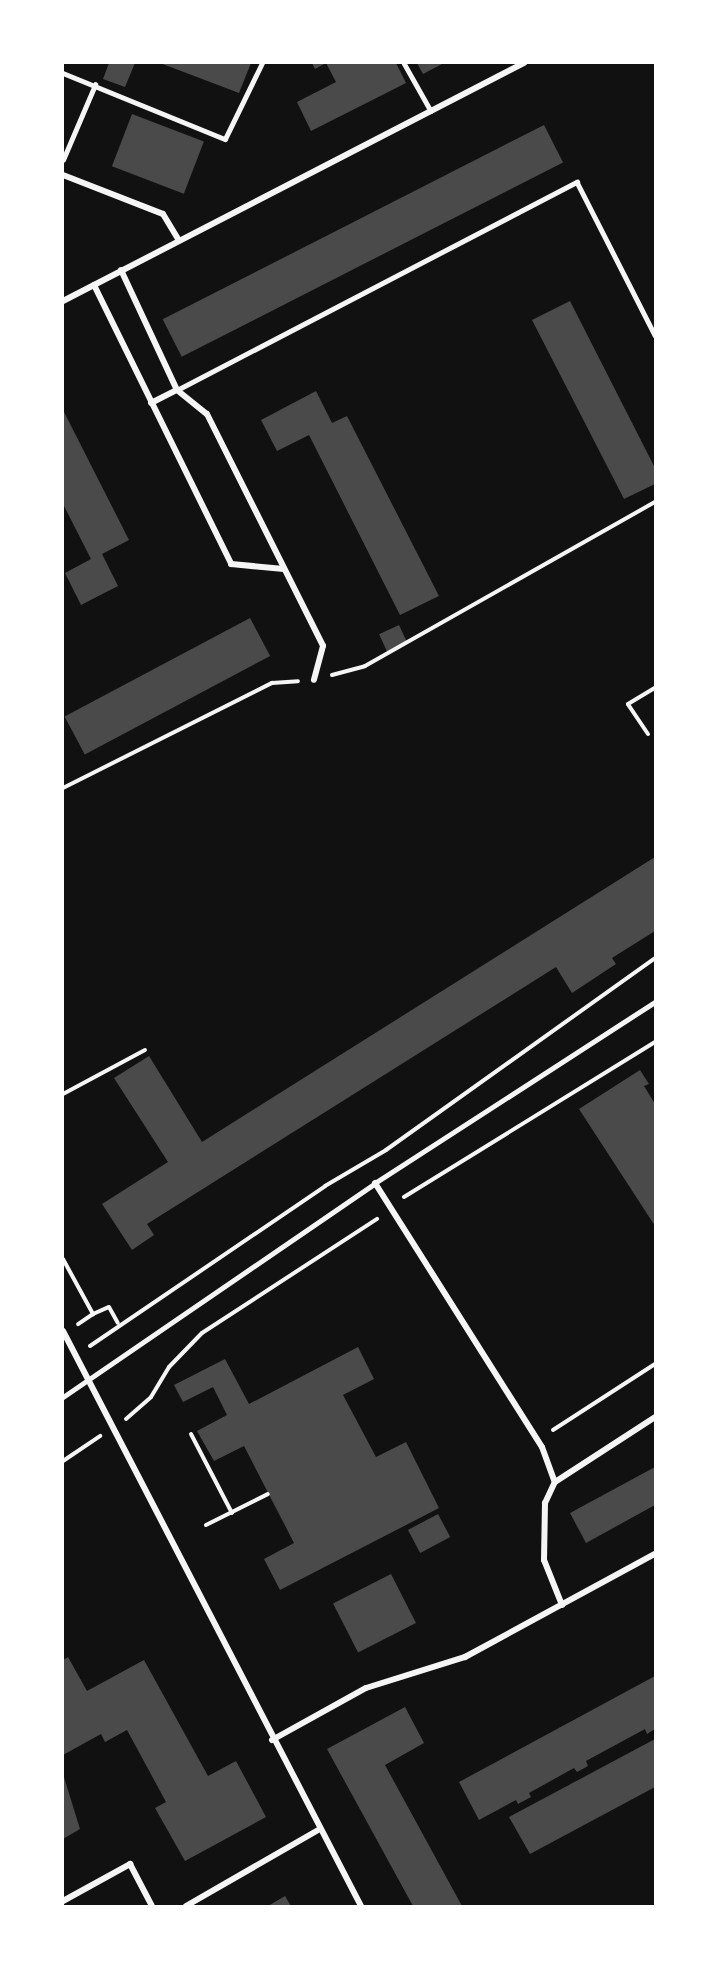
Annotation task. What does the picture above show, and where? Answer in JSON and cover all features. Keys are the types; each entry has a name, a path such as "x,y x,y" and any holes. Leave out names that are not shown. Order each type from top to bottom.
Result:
{"street":[{"path":"63,301 524,63"},
{"path":"63,175 163,214 179,241"},
{"path":"122,270 177,390 207,414 322,646 314,680"},
{"path":"94,285 231,564 284,569"},
{"path":"151,402 177,390"},
{"path":"375,1183 538,1440 555,1482"},
{"path":"63,1331 74,1357 88,1380 318,1830 361,1906"},
{"path":"562,1605 544,1560 545,1503 555,1482 655,1417"},
{"path":"272,1740 366,1688 456,1662 655,1554"},
{"path":"186,1906 318,1830"},
{"path":"63,1900 130,1864 152,1906"}],"lane":[{"path":"63,73 225,139 262,63"},
{"path":"404,63 431,111"},
{"path":"63,160 94,85"},
{"path":"177,390 578,182 655,335"},
{"path":"63,1398 375,1183 655,1002"}],"path":[{"path":"365,666 655,502"},
{"path":"63,788 272,683"},
{"path":"648,734 628,704 655,688"},
{"path":"74,1357 325,1186 386,1150 655,958"},
{"path":"63,1094 145,1050"},
{"path":"63,1259 93,1314"},
{"path":"73,1327 109,1307 118,1323"},
{"path":"538,1440 655,1364"},
{"path":"191,1434 232,1513"},
{"path":"206,1525 268,1494"}],"building":[{"path":"109,63 135,63 125,87 103,79"},
{"path":"160,63 251,63 239,93"},
{"path":"312,63 326,63 315,69"},
{"path":"326,63 396,63 406,83 311,131 297,102 336,82"},
{"path":"417,63 444,63 423,74"},
{"path":"132,114 204,142 184,194 112,166"},
{"path":"544,125 563,162 182,357 163,319"},
{"path":"570,301 655,468 655,484 624,499 532,320"},
{"path":"316,391 332,423 347,416 439,596 400,615 309,435 277,451 261,420"},
{"path":"63,410 129,540 102,554 118,586 81,605 65,573 91,559 63,504"},
{"path":"250,618 270,656 85,755 65,717"},
{"path":"399,625 407,642 387,652 379,634"},
{"path":"655,857 655,931 612,958 616,964 572,993 556,967 147,1224 154,1235 132,1250 102,1204 168,1162 114,1078 149,1056 202,1142"},
{"path":"640,1070 649,1084 644,1086 655,1104 655,1226 579,1109"},
{"path":"358,1347 374,1379 343,1395 376,1457 406,1442 439,1508 280,1590 264,1559 294,1543 244,1446 214,1461 197,1431 227,1415 213,1387 183,1402 174,1385 225,1359 249,1404"},
{"path":"655,1467 655,1505 586,1543 570,1513"},
{"path":"438,1514 450,1537 420,1553 408,1530"},
{"path":"391,1574 416,1623 358,1653 333,1604"},
{"path":"68,1657 87,1691 144,1660 208,1776 236,1761 266,1817 185,1861 155,1808 166,1802 127,1730 105,1742 101,1734 63,1755 63,1660"},
{"path":"655,1676 655,1729 647,1734 645,1729 586,1761 588,1766 577,1772 574,1768 529,1793 531,1797 518,1804 516,1800 479,1820 459,1782"},
{"path":"405,1707 424,1743 385,1765 462,1906 413,1906 327,1749"},
{"path":"655,1739 655,1787 530,1854 509,1817"},
{"path":"63,1774 80,1829 63,1839"},
{"path":"285,1896 291,1906 268,1906"}]}
